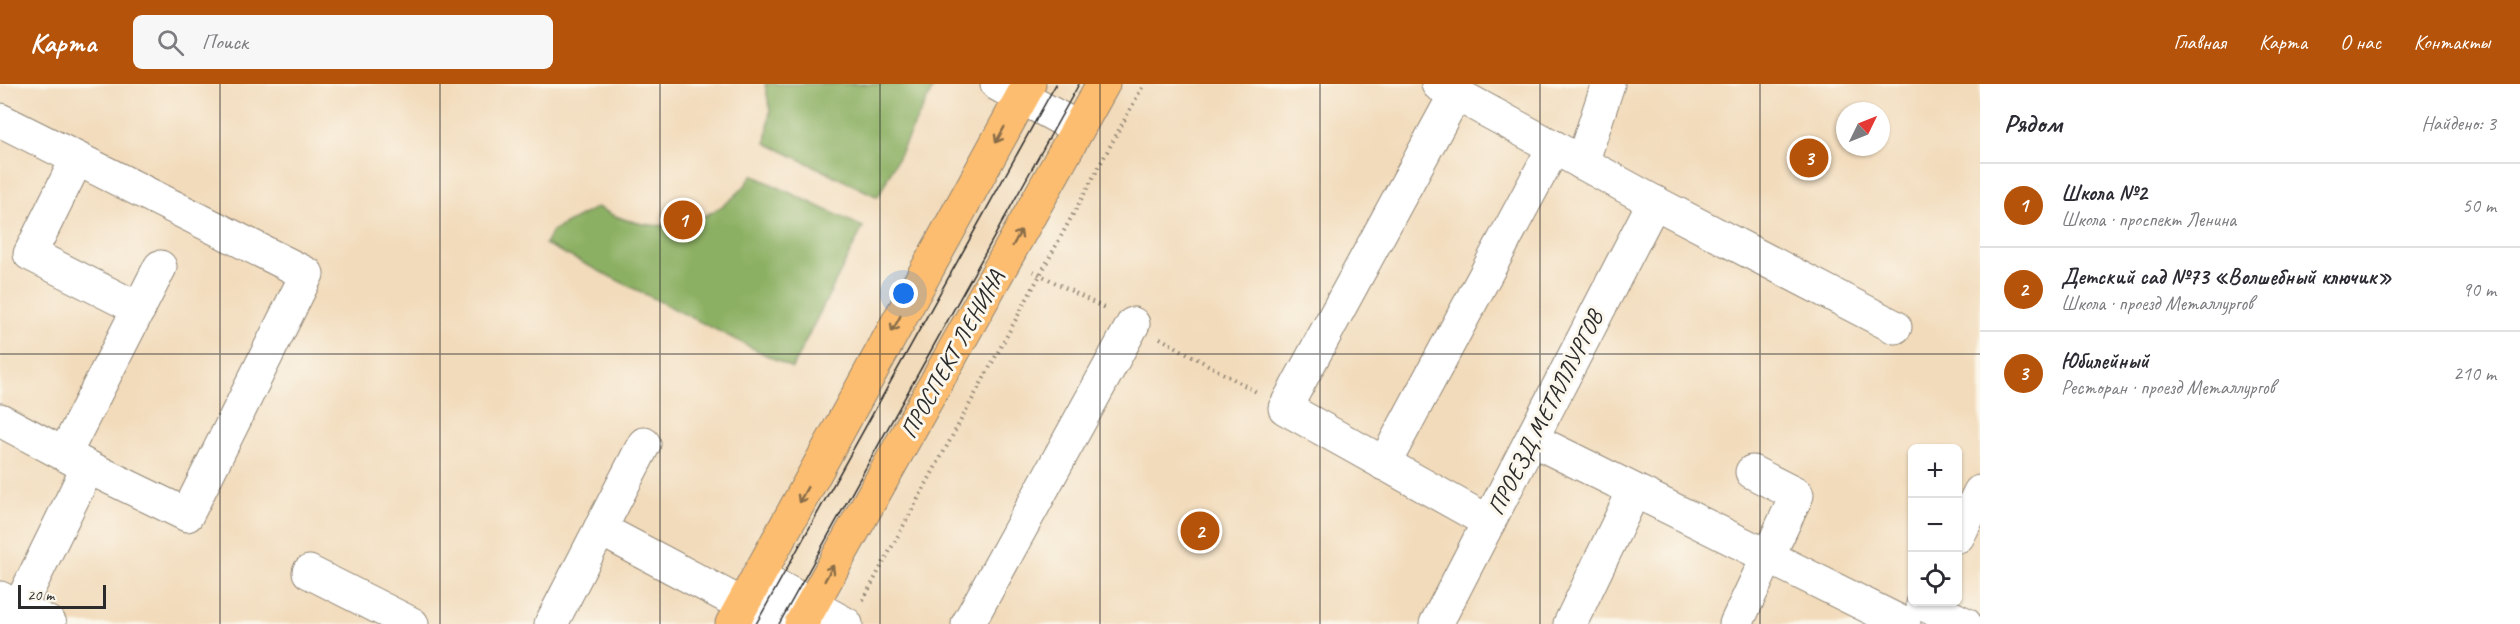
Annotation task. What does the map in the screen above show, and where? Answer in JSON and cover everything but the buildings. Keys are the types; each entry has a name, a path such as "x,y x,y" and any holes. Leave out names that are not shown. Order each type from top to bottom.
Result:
{"main road":[{"name":"ПРОСПЕКТ ЛЕНИНА","path":"806,615 1103,84"},
{"path":"745,601 1016,89"}],"street":[{"path":"1582,163 1608,84"},
{"path":"1016,89 1078,128"},
{"path":"1489,522 1285,408 1447,89 1654,202 1895,327"},
{"path":"0,120 307,274 188,515 0,420"},
{"path":"1384,464 1554,147"},
{"path":"78,159 30,254 138,309"},
{"name":"ПРОЕЗД МЕТАЛЛУРГОВ","path":"1436,624 1654,202"},
{"path":"50,624 10,610 76,460 138,309 160,267"},
{"path":"968,624 1133,324"},
{"path":"1533,440 1768,557 1916,613 1965,624"},
{"path":"551,624 644,444"},
{"path":"1736,624 1797,495 1752,472"},
{"path":"1574,623 1634,491"},
{"path":"1962,528 1980,492"},
{"path":"600,529 745,601 779,624"},
{"path":"309,572 412,624"},
{"path":"745,601 806,615 853,614"}],"path":[{"path":"853,614 1144,84"},
{"path":"1133,324 1285,408"}],"green space":[{"path":"765,84 935,84 878,197 766,143 770,110"},
{"path":"752,175 863,227 792,368 545,244 552,231 597,207 641,224 671,225 701,217 731,199 745,186"}],"tram line":[{"path":"756,624 1056,84"},
{"path":"779,624 1079,84"}],"place":[{"name":"Юбилейный","path":"1809,158"},
{"name":"Школа №2","path":"683,220"},
{"name":"Детский сад №73 «Волшебный ключик»","path":"1200,531"}]}
